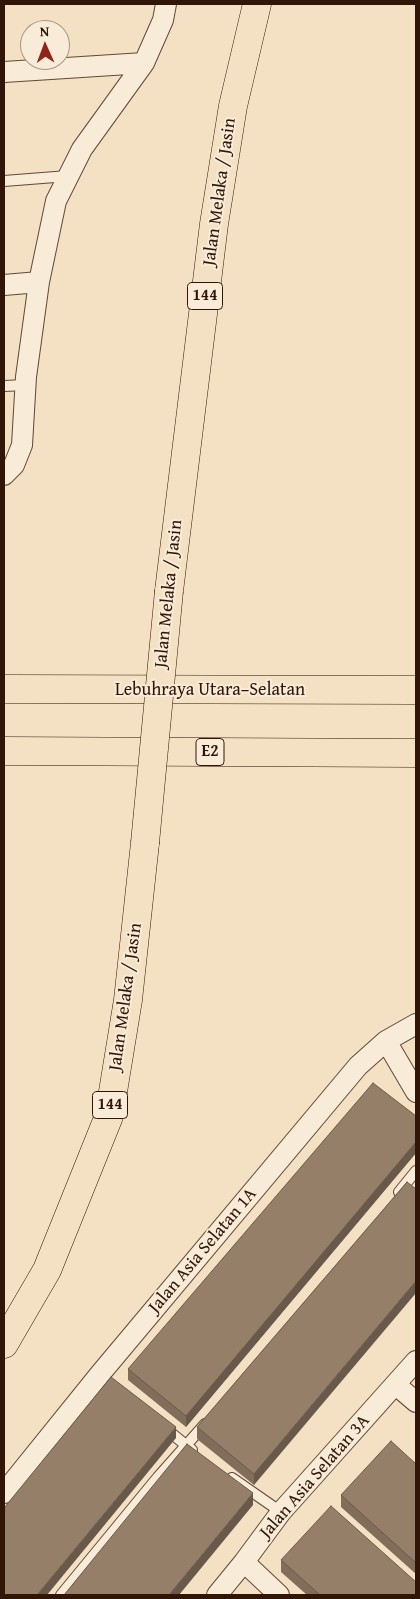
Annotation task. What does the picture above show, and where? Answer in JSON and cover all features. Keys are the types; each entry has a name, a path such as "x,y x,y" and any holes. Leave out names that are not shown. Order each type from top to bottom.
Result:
{"main road":[{"name":"Jalan Melaka / Jasin","path":"4,1344 47,1270 108,1116 128,1000 169,591 214,224 233,106 257,4"},
{"name":"Lebuhraya Utara–Selatan","path":"4,689 416,690"},
{"name":"E2","path":"4,751 416,753"}],"street":[{"path":"4,475 14,465 22,446 25,385 39,282 56,201 82,149 144,63 163,20 166,4"},
{"path":"4,72 144,63"},
{"path":"4,285 39,282"},
{"name":"Jalan Asia Selatan 1A","path":"4,1492 103,1377 358,1066 386,1040 416,1024"},
{"path":"386,1040 416,1092"},
{"name":"Jalan Asia Selatan 3A","path":"217,1595 281,1512 416,1361"},
{"path":"396,1384 416,1402"},
{"path":"244,1562 279,1595"}],"lane":[{"path":"4,181 68,176"},
{"path":"4,386 25,385"},
{"path":"392,1200 416,1171"},
{"path":"60,1595 158,1477 212,1416"},
{"path":"157,1422 202,1457"},
{"path":"226,1474 281,1512"}],"building":[{"path":"373,1083 416,1116 416,1142 186,1416 128,1369"},
{"path":"407,1182 416,1189 416,1281 254,1474 197,1427"},
{"path":"111,1377 176,1427 37,1595 4,1595 4,1508"},
{"path":"391,1441 416,1464 416,1563 341,1495"},
{"path":"187,1444 253,1493 169,1595 64,1595"},
{"path":"331,1506 416,1582 416,1595 320,1595 281,1560"}]}
